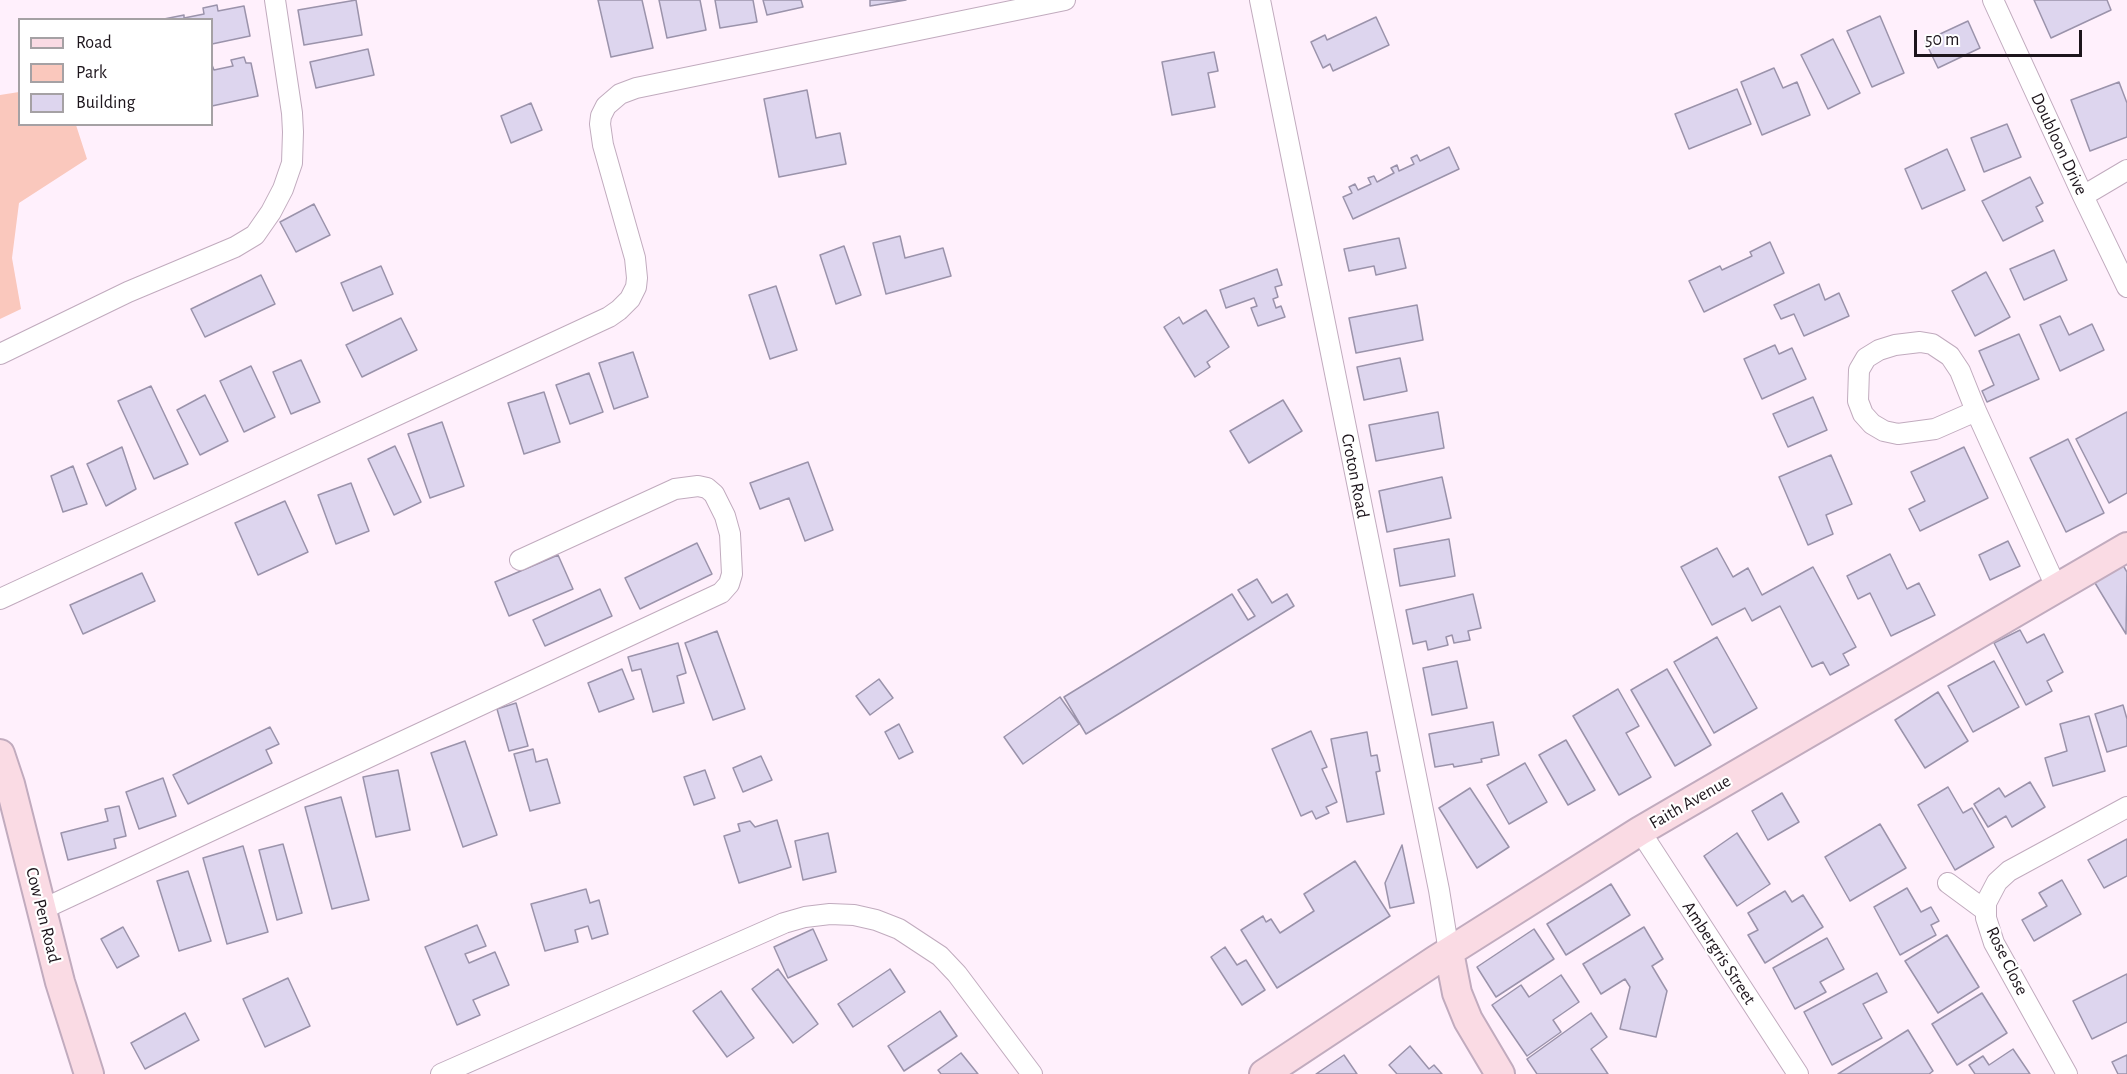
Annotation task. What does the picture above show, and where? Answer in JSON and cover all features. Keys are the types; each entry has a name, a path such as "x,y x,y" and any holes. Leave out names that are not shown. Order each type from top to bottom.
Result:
{"street":[{"path":"0,354 128,292 236,247 255,235 272,212 283,189 291,163 292,113 275,0"},
{"path":"0,599 609,317 619,310 630,299 636,287 635,258 601,137 600,124 606,105 620,94 636,88 1013,5 1065,0"},
{"name":"Croton Road","path":"1260,0 1449,952"},
{"name":"Doubloon Drive","path":"1993,0 2127,287"},
{"path":"2083,196 2127,170"},
{"path":"1976,411 1935,429 1898,434 1884,430 1872,424 1863,414 1858,401 1859,370 1866,358 1879,350 1895,345 1920,342 1942,349 1957,364 2057,589"},
{"path":"41,910 721,593 729,584 732,574 733,553 730,534 720,503 707,488 698,486 675,489 520,560"},
{"name":"Faith Avenue","path":"1264,1074 1449,952 1640,831 2127,547"},
{"name":"Cow Pen Road","path":"0,754 10,784 41,910 89,1074"},
{"name":"Rose Close","path":"2067,1074 1994,943 1988,928 1986,903 1993,889 2009,871 2127,807"},
{"name":"Ambergris Street","path":"1640,831 1798,1074"},
{"path":"1948,883 1986,911"},
{"path":"441,1074 784,923 805,917 830,914 854,915 876,920 899,929 940,956 957,974 1032,1074"},
{"path":"1449,952 1457,993 1468,1020 1500,1074"}],"green space":[{"path":"18,92 18,126 76,126 87,159 19,203 12,258 21,309 0,319 0,95"}],"building":[{"path":"356,0 362,35 304,45 298,10"},
{"path":"598,0 642,0 653,48 611,57"},
{"path":"659,0 700,0 706,30 667,38"},
{"path":"715,0 753,0 757,22 720,28"},
{"path":"763,0 801,0 803,7 767,15"},
{"path":"870,0 906,0 870,6"},
{"path":"2034,0 2107,0 2111,10 2051,38"},
{"path":"217,5 218,11 244,6 250,36 213,44 213,18 184,18 204,14 203,8"},
{"path":"1880,16 1904,73 1872,87 1847,31"},
{"path":"1376,17 1389,45 1333,71 1330,64 1323,68 1311,42 1325,35 1327,40"},
{"path":"1968,21 1980,48 1938,68 1925,41"},
{"path":"1833,39 1860,93 1828,109 1801,55"},
{"path":"368,49 374,75 316,88 310,62"},
{"path":"1214,52 1218,71 1208,73 1215,107 1172,115 1162,62"},
{"path":"244,57 246,63 251,63 258,96 213,106 213,68 214,70 233,66 231,60"},
{"path":"1774,68 1783,88 1797,82 1810,115 1762,135 1741,82"},
{"path":"2119,82 2127,103 2127,137 2090,151 2071,100"},
{"path":"1737,89 1751,124 1689,149 1675,114"},
{"path":"807,90 816,138 840,133 846,164 779,177 764,99"},
{"path":"531,103 542,130 511,143 501,116"},
{"path":"2007,124 2021,157 1984,172 1971,138"},
{"path":"1449,147 1459,169 1353,219 1343,197 1352,193 1349,187 1355,184 1358,190 1371,184 1368,178 1374,176 1377,182 1394,173 1391,168 1397,165 1399,171 1414,164 1411,158 1417,155 1420,161"},
{"path":"1947,149 1965,190 1922,209 1905,169"},
{"path":"2030,177 2043,203 2036,207 2043,221 2003,241 1982,201"},
{"path":"314,204 330,235 296,252 280,222"},
{"path":"900,236 905,258 943,248 951,276 886,294 873,243"},
{"path":"1399,238 1406,268 1376,275 1374,266 1349,271 1344,249"},
{"path":"1770,242 1784,273 1704,312 1689,281 1720,266 1722,270 1752,256 1750,252"},
{"path":"844,246 861,295 836,304 820,255"},
{"path":"2054,250 2067,280 2024,300 2010,269"},
{"path":"381,266 393,294 353,311 341,283"},
{"path":"1277,269 1282,285 1275,287 1278,297 1273,299 1276,308 1281,306 1285,317 1258,326 1251,308 1257,306 1254,298 1226,308 1220,290"},
{"path":"1986,272 2010,317 1975,336 1952,291"},
{"path":"261,275 275,304 205,337 191,309"},
{"path":"1819,284 1825,300 1839,293 1849,316 1804,336 1794,314 1781,319 1774,305"},
{"path":"776,286 797,350 770,359 749,295"},
{"path":"1417,305 1423,340 1356,353 1349,318"},
{"path":"1206,310 1229,347 1207,362 1210,367 1195,377 1164,327 1179,317 1183,324"},
{"path":"2060,316 2069,335 2092,324 2104,350 2060,371 2040,325"},
{"path":"401,318 417,350 362,377 346,345"},
{"path":"2019,334 2039,379 1987,402 1982,391 1994,385 1979,351"},
{"path":"1775,345 1779,354 1792,348 1806,379 1762,399 1744,359"},
{"path":"633,352 648,397 614,409 599,363"},
{"path":"1400,358 1407,391 1364,400 1357,367"},
{"path":"301,360 320,402 291,414 273,372"},
{"path":"251,366 275,417 244,432 220,381"},
{"path":"589,373 603,412 570,424 556,385"},
{"path":"151,386 188,464 154,479 118,401"},
{"path":"544,392 560,442 524,454 508,403"},
{"path":"205,395 228,441 200,455 177,410"},
{"path":"1813,397 1827,430 1788,447 1773,414"},
{"path":"1283,400 1302,431 1249,463 1230,431"},
{"path":"1438,412 1444,448 1376,461 1369,425"},
{"path":"2127,412 2127,493 2109,503 2076,439"},
{"path":"442,422 464,486 430,498 408,434"},
{"path":"2068,439 2104,513 2066,532 2030,458"},
{"path":"395,446 421,502 394,515 368,459"},
{"path":"122,447 136,489 106,506 87,464"},
{"path":"1964,447 1988,498 1920,531 1909,509 1925,501 1911,472"},
{"path":"1831,455 1852,504 1826,515 1833,534 1808,545 1779,477"},
{"path":"808,462 833,530 805,541 789,498 760,509 750,483"},
{"path":"73,466 87,504 63,512 51,476"},
{"path":"1442,477 1451,518 1387,532 1379,491"},
{"path":"351,483 369,531 336,544 318,495"},
{"path":"285,501 308,552 258,575 235,523"},
{"path":"1449,539 1455,576 1400,586 1394,549"},
{"path":"2008,541 2020,566 1990,580 1979,555"},
{"path":"697,543 712,574 640,609 625,578"},
{"path":"1717,548 1733,577 1748,568 1762,595 1813,567 1856,647 1843,654 1849,665 1830,675 1823,662 1812,667 1780,606 1752,621 1745,608 1712,625 1681,567"},
{"path":"1890,554 1907,589 1919,583 1935,615 1891,636 1870,593 1858,599 1847,576"},
{"path":"558,555 573,589 509,616 495,582"},
{"path":"2120,560 2127,572 2126,634 2092,578"},
{"path":"142,573 155,601 83,634 70,605"},
{"path":"1257,579 1272,603 1287,594 1294,606 1086,734 1064,697 1232,594 1248,620 1255,616 1238,590"},
{"path":"600,589 612,616 545,646 533,620"},
{"path":"1473,594 1481,628 1468,631 1470,640 1454,643 1452,635 1446,637 1448,645 1428,650 1426,641 1413,644 1406,610"},
{"path":"2020,630 2027,643 2044,634 2063,672 2047,681 2052,691 2026,705 1994,643"},
{"path":"717,631 745,709 713,720 685,643"},
{"path":"1717,637 1757,708 1714,733 1674,662"},
{"path":"678,643 686,673 677,676 684,703 653,712 641,669 632,671 628,657"},
{"path":"1457,661 1467,708 1432,715 1423,668"},
{"path":"1994,661 2019,707 1973,732 1948,686"},
{"path":"622,669 634,699 599,712 588,683"},
{"path":"1667,669 1711,745 1675,766 1631,690"},
{"path":"879,679 893,698 870,715 856,696"},
{"path":"1618,689 1639,726 1626,733 1651,777 1619,795 1573,716"},
{"path":"1938,692 1968,741 1925,768 1895,720"},
{"path":"1060,697 1079,724 1023,764 1004,737"},
{"path":"516,703 528,746 509,751 497,709"},
{"path":"2123,705 2127,719 2127,746 2107,752 2095,714"},
{"path":"2089,716 2105,771 2053,786 2045,758 2067,751 2060,724"},
{"path":"1493,722 1499,755 1481,759 1482,762 1454,767 1453,764 1435,767 1429,734"},
{"path":"899,724 913,752 899,759 885,732"},
{"path":"270,727 279,744 266,750 272,763 188,804 173,775"},
{"path":"1311,731 1327,767 1322,769 1337,802 1326,807 1329,813 1316,819 1312,811 1301,816 1272,749"},
{"path":"1367,732 1371,756 1377,755 1380,771 1376,772 1384,814 1347,822 1331,739"},
{"path":"1566,740 1595,790 1568,805 1539,755"},
{"path":"465,741 497,835 463,847 431,753"},
{"path":"533,749 536,762 547,759 560,803 530,811 514,754"},
{"path":"761,756 772,780 743,792 733,768"},
{"path":"1525,763 1547,802 1509,824 1487,785"},
{"path":"398,770 410,830 376,837 363,777"},
{"path":"705,770 715,798 694,805 684,777"},
{"path":"163,778 176,816 139,829 126,792"},
{"path":"2030,782 2045,807 2012,827 2006,816 1988,827 1974,804 1999,788 2005,797"},
{"path":"1948,787 1963,813 1972,808 1994,847 1955,870 1918,805"},
{"path":"1470,788 1509,847 1477,868 1439,808"},
{"path":"1782,793 1799,822 1768,840 1752,811"},
{"path":"341,797 369,900 332,909 305,807"},
{"path":"119,806 126,836 114,839 116,848 68,860 61,833 108,821 105,809"},
{"path":"777,820 791,867 739,883 724,836 740,831 738,824 750,821 755,827"},
{"path":"1880,824 1906,868 1850,901 1825,857"},
{"path":"828,833 836,872 803,880 795,841"},
{"path":"1737,833 1770,884 1737,906 1704,856"},
{"path":"2127,839 2127,876 2104,888 2088,860"},
{"path":"283,844 302,913 277,920 259,850"},
{"path":"1402,845 1414,903 1390,908 1385,883"},
{"path":"243,846 268,932 227,944 203,858"},
{"path":"1355,861 1390,916 1277,988 1241,930 1263,916 1266,922 1271,919 1280,933 1314,911 1304,894"},
{"path":"188,871 211,941 179,951 157,881"},
{"path":"2062,880 2081,914 2034,941 2022,920 2047,906 2039,893"},
{"path":"1611,884 1630,915 1566,955 1547,924"},
{"path":"1907,888 1921,912 1931,907 1939,921 1931,925 1936,935 1900,955 1874,907"},
{"path":"586,889 590,903 599,900 608,934 592,939 588,926 575,930 578,942 545,951 531,904"},
{"path":"1785,891 1792,902 1803,895 1823,927 1765,963 1748,935 1758,930 1748,913"},
{"path":"477,925 486,946 465,954 469,963 495,952 509,985 473,1000 480,1015 457,1025 425,947"},
{"path":"123,927 139,956 117,968 101,939"},
{"path":"1644,927 1663,959 1652,966 1667,991 1656,1037 1620,1029 1630,987 1625,979 1601,994 1583,964"},
{"path":"813,929 827,960 788,978 774,947"},
{"path":"1534,929 1554,959 1496,997 1477,967"},
{"path":"1947,935 1979,987 1938,1013 1905,961"},
{"path":"1827,938 1844,969 1820,982 1826,992 1795,1009 1773,968"},
{"path":"1225,947 1237,965 1246,960 1265,990 1242,1005 1211,957"},
{"path":"778,969 818,1024 793,1043 752,989"},
{"path":"890,969 905,992 853,1027 838,1004"},
{"path":"1877,973 1887,992 1863,1004 1882,1038 1832,1065 1804,1012"},
{"path":"2127,974 2127,1022 2092,1039 2073,1001"},
{"path":"1561,975 1579,1002 1553,1020 1561,1032 1527,1056 1492,1005 1521,985 1529,997"},
{"path":"288,978 310,1026 265,1047 243,999"},
{"path":"721,991 754,1038 727,1057 693,1011"},
{"path":"1982,993 2007,1033 1957,1065 1932,1024"},
{"path":"940,1011 957,1036 904,1071 888,1046"},
{"path":"185,1013 199,1040 145,1069 131,1043"},
{"path":"1591,1013 1607,1037 1591,1049 1608,1074 1537,1074 1527,1059"},
{"path":"1908,1030 1933,1071 1929,1074 1838,1074"},
{"path":"1410,1046 1429,1069 1434,1065 1442,1074 1397,1074 1389,1065"},
{"path":"2013,1049 2030,1074 1975,1074 1969,1065 1983,1056 1989,1065"},
{"path":"961,1053 978,1074 941,1074 938,1070"},
{"path":"1344,1055 1357,1074 1316,1074"},
{"path":"2127,1055 2127,1074 2118,1074 2112,1062"}]}
